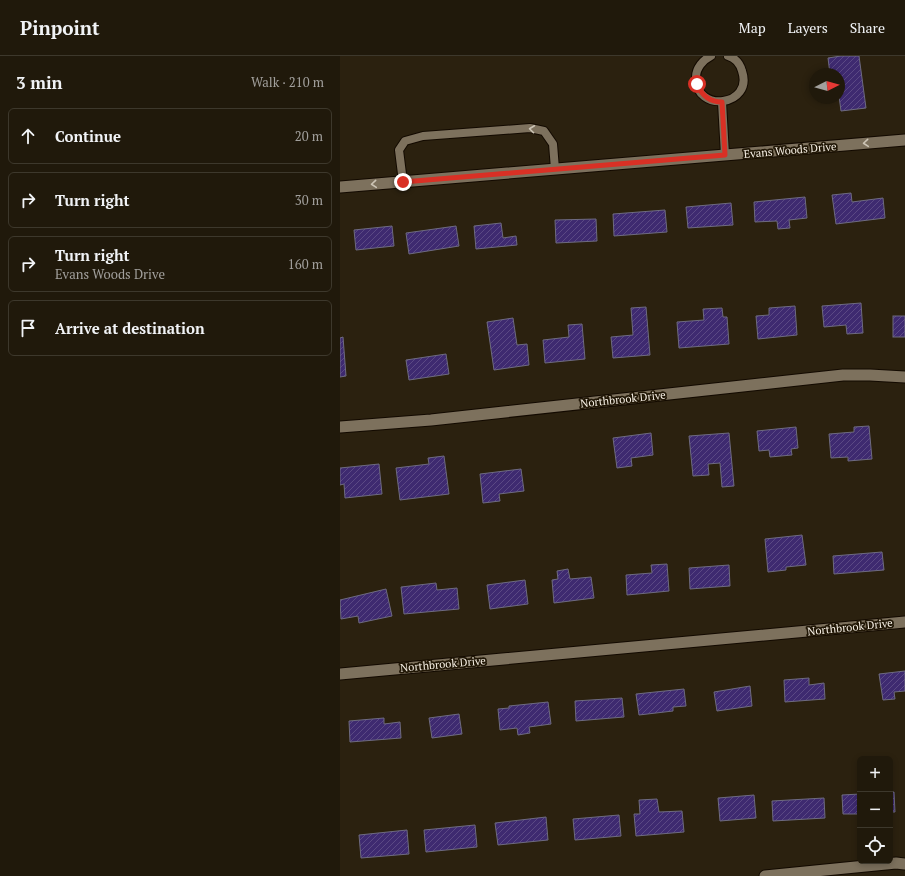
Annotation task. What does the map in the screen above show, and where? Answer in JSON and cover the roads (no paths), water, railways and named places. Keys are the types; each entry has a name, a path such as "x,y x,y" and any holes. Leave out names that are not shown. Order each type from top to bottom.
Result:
{"street":[{"name":"Evans Woods Drive","path":"340,187 905,140"},
{"name":"Northbrook Drive","path":"340,427 431,420 843,375 905,377"},
{"name":"Northbrook Drive","path":"340,674 905,622"},
{"path":"765,876 896,863 905,864"}],"lane":[{"path":"711,56 700,65 697,71 697,84 699,90 709,100 716,102 722,102 735,97 742,86 743,72 740,66 739,58 728,56"},
{"path":"722,102 725,155"},
{"path":"403,182 399,150 405,141 423,136 530,128 544,131 553,144 555,169"}]}
